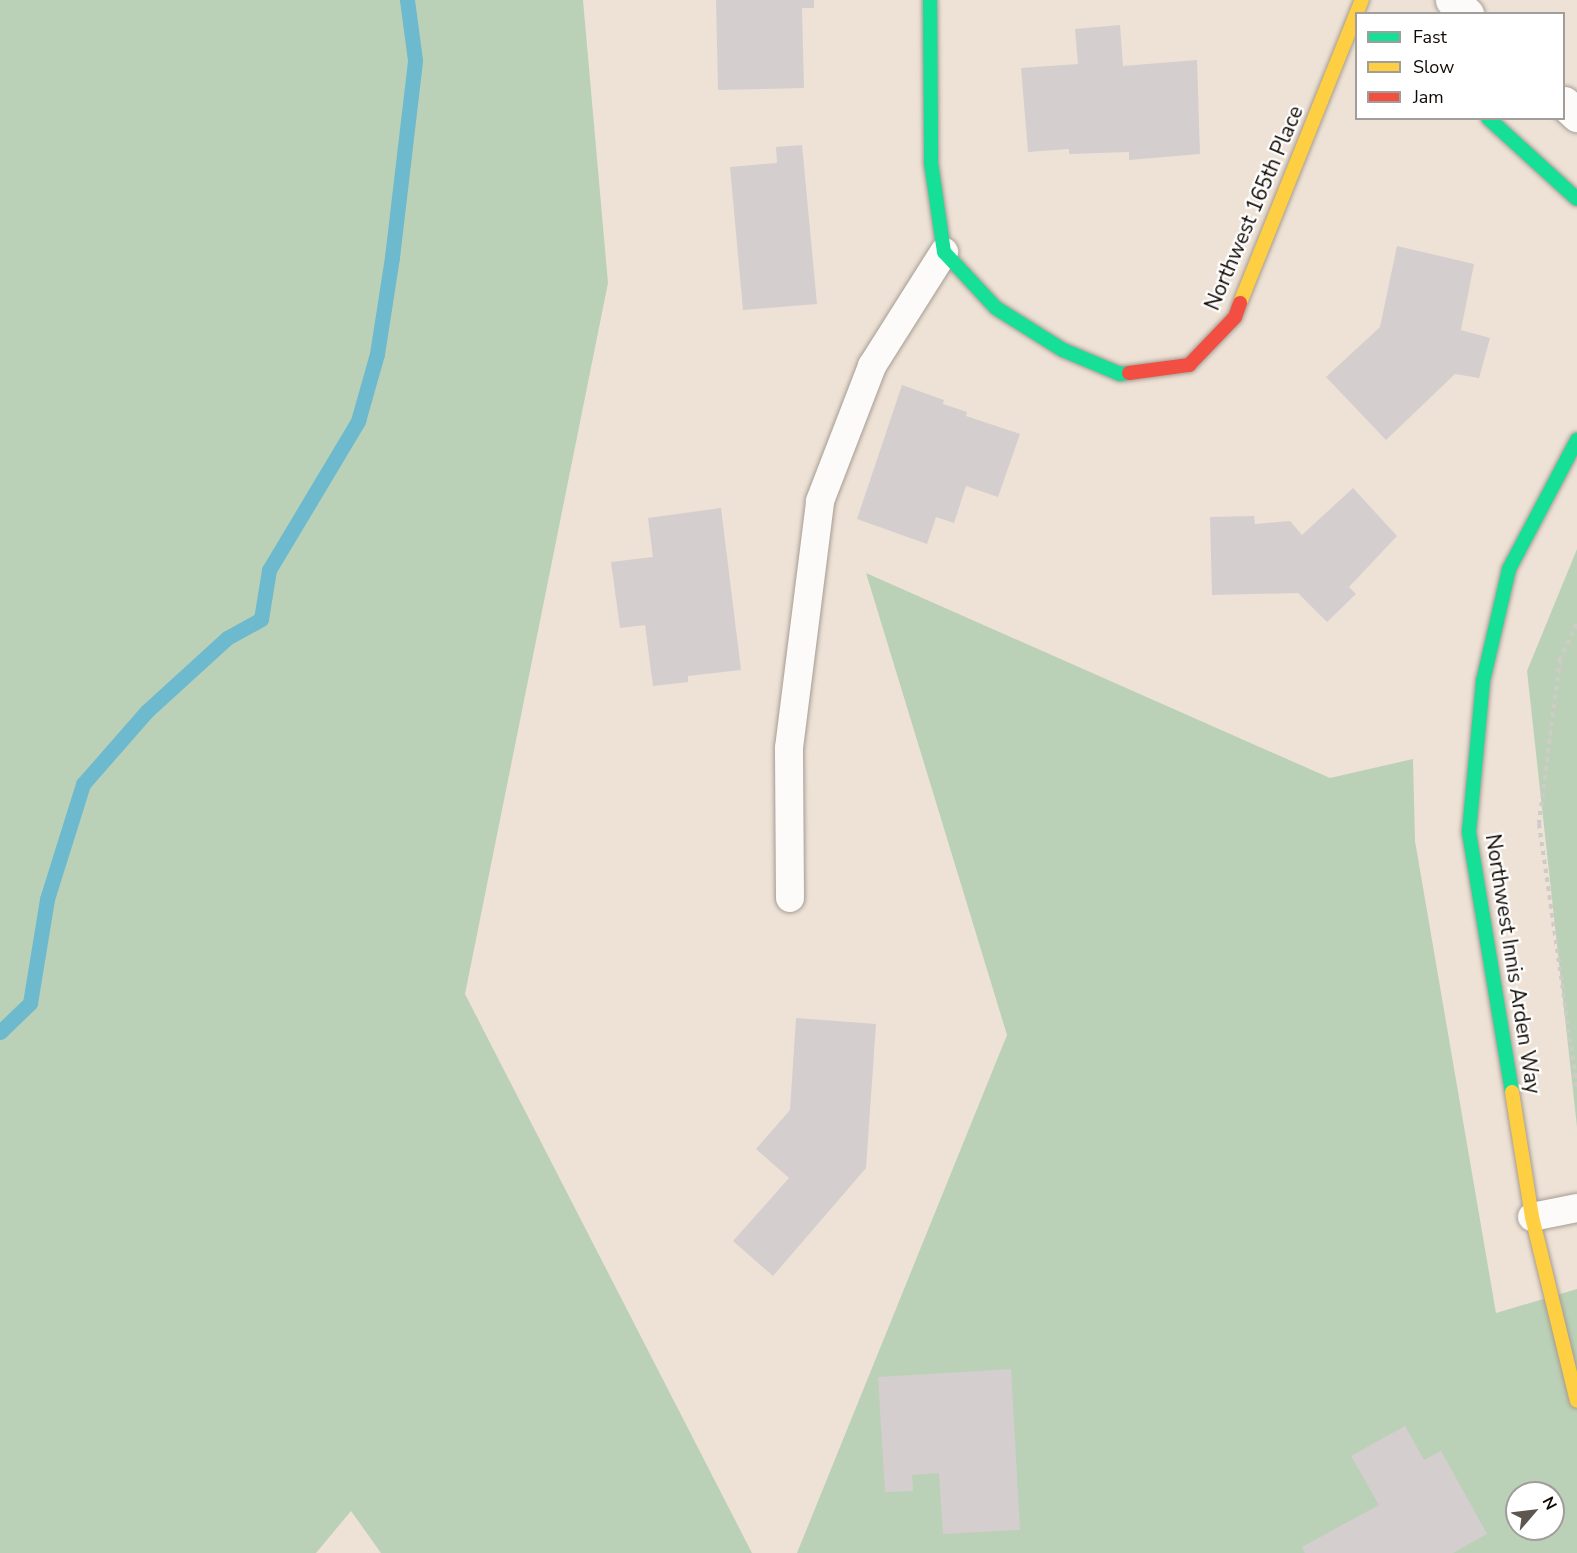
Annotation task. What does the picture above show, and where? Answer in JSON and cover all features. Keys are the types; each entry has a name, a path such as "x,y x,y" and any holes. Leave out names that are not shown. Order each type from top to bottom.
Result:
{"street":[{"path":"930,0 932,163 944,252"},
{"path":"1452,0 1465,12"},
{"name":"Northwest 165th Place","path":"944,252 996,308 1063,350 1120,374 1189,365 1235,317 1355,29"},
{"path":"1565,105 1577,115"},
{"path":"1490,120 1577,199"},
{"name":"Northwest Innis Arden Way","path":"1577,440 1509,569 1483,681 1469,832 1532,1217 1577,1401"}],"lane":[{"path":"790,898 789,748 820,501 872,366 944,252"},
{"path":"1532,1217 1577,1208"}],"path":[{"path":"1577,624 1560,659 1539,824 1577,1088"}],"green space":[{"path":"0,0 583,0 608,283 465,994 752,1553 381,1553 351,1511 316,1553 0,1553"},
{"path":"1577,549 1577,1127 1527,671"},
{"path":"866,573 1330,778 1413,759 1415,841 1496,1313 1577,1289 1577,1553 797,1553 1007,1035"}],"building":[{"path":"716,0 814,0 814,8 802,8 804,88 718,90"},
{"path":"1120,25 1123,66 1197,60 1200,154 1129,160 1129,152 1069,154 1069,149 1028,152 1021,68 1078,64 1075,29"},
{"path":"802,145 817,304 743,310 730,167 777,163 776,147"},
{"path":"1397,246 1474,264 1461,330 1490,338 1479,378 1455,374 1386,440 1326,377 1380,327"},
{"path":"902,385 944,400 943,404 967,412 966,416 1020,434 998,497 966,486 954,523 936,517 927,544 857,519"},
{"path":"1353,488 1397,536 1349,587 1356,594 1327,622 1298,593 1212,595 1210,517 1254,516 1255,524 1290,521 1302,535"},
{"path":"721,508 741,670 688,676 688,682 653,686 645,625 620,628 611,562 653,557 648,518"},
{"path":"796,1018 876,1024 866,1168 773,1276 733,1241 789,1178 756,1149 790,1110"},
{"path":"1011,1369 1020,1530 943,1534 939,1473 912,1475 913,1491 885,1492 878,1377"},
{"path":"1405,1426 1424,1460 1441,1451 1487,1534 1453,1553 1305,1553 1302,1547 1379,1505 1351,1456"}],"waterway":[{"path":"0,1032 30,1003 47,899 83,784 147,711 227,638 261,619 269,570 358,421 377,354 392,257 415,60 407,0"}],"traffic: fast":[{"path":"930,0 931,163 944,252 996,308 1063,350 1120,374 1129,373"},
{"path":"1490,120 1577,199"},
{"path":"1512,1092 1469,832 1483,681 1509,569 1577,440"}],"traffic: slow":[{"path":"1357,12 1362,0"},
{"path":"1240,303 1355,17"},
{"path":"1512,1092 1532,1217 1577,1401"}],"traffic: jam":[{"path":"1129,373 1189,365 1235,317 1240,303"}]}
